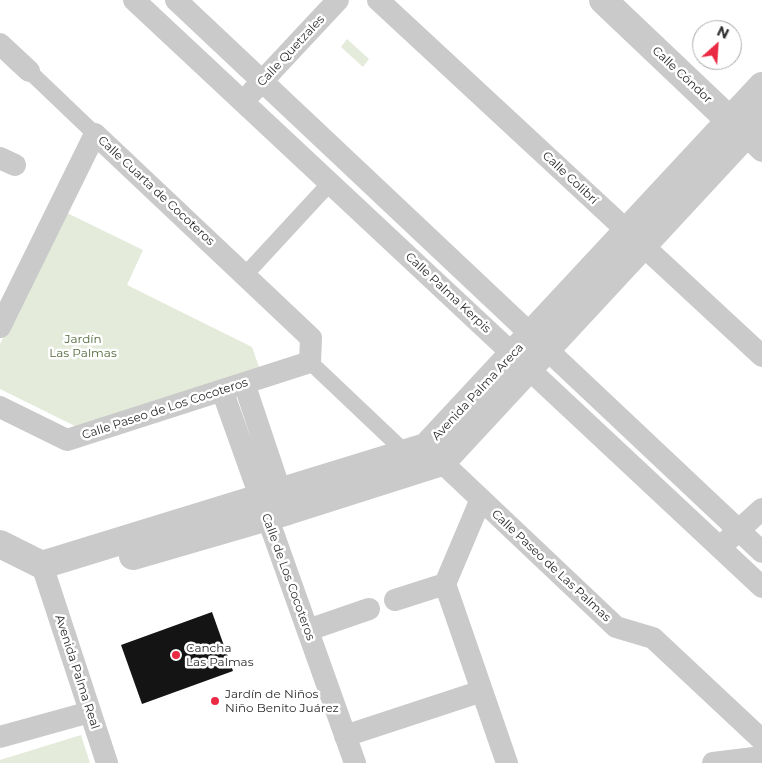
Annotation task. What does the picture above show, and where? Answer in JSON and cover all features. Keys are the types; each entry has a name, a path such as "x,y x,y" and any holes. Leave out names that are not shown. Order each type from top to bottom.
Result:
{"street":[{"name":"Calle Palma Kerpis","path":"134,0 330,183 739,530 762,552"},
{"name":"Calle Palma Kerpis","path":"176,0 262,81 530,352 720,548 762,587"},
{"name":"Calle Quetzales","path":"243,102 338,0"},
{"name":"Calle Colibrí","path":"378,0 762,356"},
{"name":"Calle Cóndor","path":"603,0 750,131"},
{"name":"Calle Cuarta de Cocoteros","path":"0,44 311,338 310,362"},
{"name":"Avenida Palma Areca","path":"45,573 274,504 425,454 530,352 635,238 750,131 762,86"},
{"path":"0,327 95,134"},
{"path":"245,275 330,183"},
{"path":"310,362 425,454"},
{"name":"Calle Paseo de Los Cocoteros","path":"0,408 67,440 310,362"},
{"path":"244,384 274,504"},
{"name":"Calle de Los Cocoteros","path":"222,390 274,504 308,630 355,763"},
{"name":"Avenida Palma Areca","path":"274,504 425,454"},
{"name":"Calle Paseo de Las Palmas","path":"425,454 481,500 616,627 653,638 762,740"},
{"name":"Calle Paseo de Las Palmas","path":"445,584 481,500"},
{"path":"720,548 762,508"},
{"path":"0,544 45,573"},
{"path":"0,559 45,573"},
{"name":"Avenida Palma Real","path":"45,573 107,763"},
{"path":"395,600 445,584 507,763"},
{"path":"308,630 369,609"},
{"path":"345,736 482,691"},
{"path":"0,737 90,712"},
{"path":"713,763 762,757"}],"green space":[{"path":"347,39 369,59 363,67 341,47"},
{"name":"Jardín Las Palmas","path":"65,212 143,250 127,285 252,347 259,367 77,427 0,389 0,344"},
{"path":"81,735 90,763 0,763 0,760"}],"building":[{"name":"Cancha Las Palmas","path":"212,612 233,671 142,704 121,645"}],"place":[{"name":"Cancha Las Palmas","path":"176,655"},
{"name":"Jardín de Niños Niño Benito Juárez","path":"215,701"}]}
